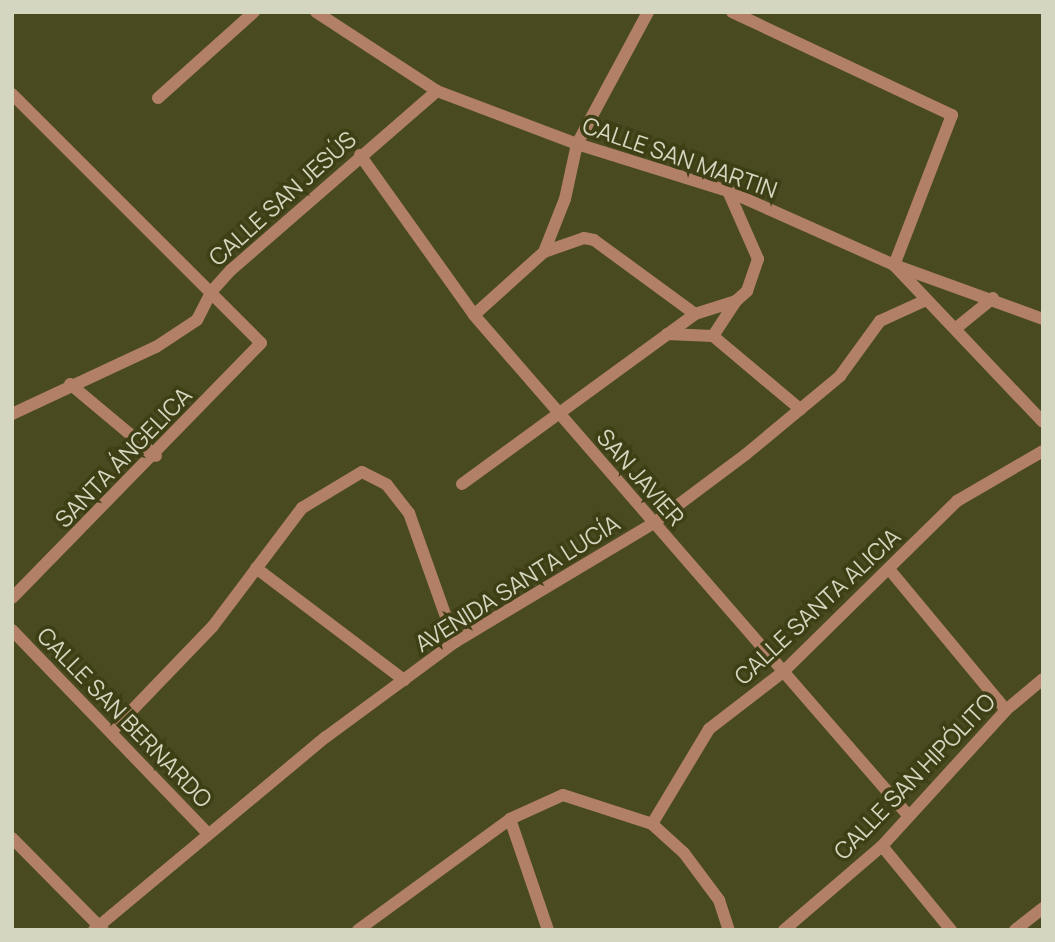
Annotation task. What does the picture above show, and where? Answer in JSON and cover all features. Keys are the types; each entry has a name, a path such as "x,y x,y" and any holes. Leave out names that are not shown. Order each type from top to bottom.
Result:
{"street":[{"path":"158,97 254,12"},
{"name":"CALLE SAN MARTIN","path":"316,12 437,91 577,144 728,191 894,265 993,298 1043,319"},
{"path":"544,252 565,199 577,144 648,12"},
{"path":"732,12 952,115 894,265 1043,422"},
{"name":"CALLE SAN JESÚS","path":"12,414 70,384 156,347 197,320 211,292 360,155 437,91"},
{"path":"12,94 211,292"},
{"name":"SAN JAVIER","path":"360,155 474,316 907,814"},
{"path":"713,336 756,274 758,259 728,191"},
{"path":"474,316 544,252 584,238 594,240 695,314"},
{"name":"SANTA ÁNGELICA","path":"12,598 156,456 261,343 211,292"},
{"path":"955,329 993,298"},
{"name":"AVENIDA SANTA LUCÍA","path":"99,928 208,834 455,642 654,523 840,376 880,321 926,300"},
{"path":"462,484 695,314 736,301"},
{"path":"667,334 713,336 800,409"},
{"path":"70,384 156,456"},
{"name":"CALLE SANTA ALICIA","path":"652,824 709,729 783,672 957,501 1043,451"},
{"path":"113,730 213,626 302,508 362,472 387,485 409,513 455,642"},
{"path":"256,568 404,680"},
{"path":"889,569 1006,710"},
{"name":"CALLE SAN BERNARDO","path":"12,630 113,730 208,834"},
{"name":"CALLE SAN HIPÓLITO","path":"784,930 882,846 907,814 1006,710 1043,679"},
{"path":"358,930 416,884 510,819 563,795 652,824 684,853 719,900 729,930"},
{"path":"510,819 548,930"},
{"path":"12,838 99,928"},
{"path":"882,846 951,930"},
{"path":"1015,930 1043,908"}]}
